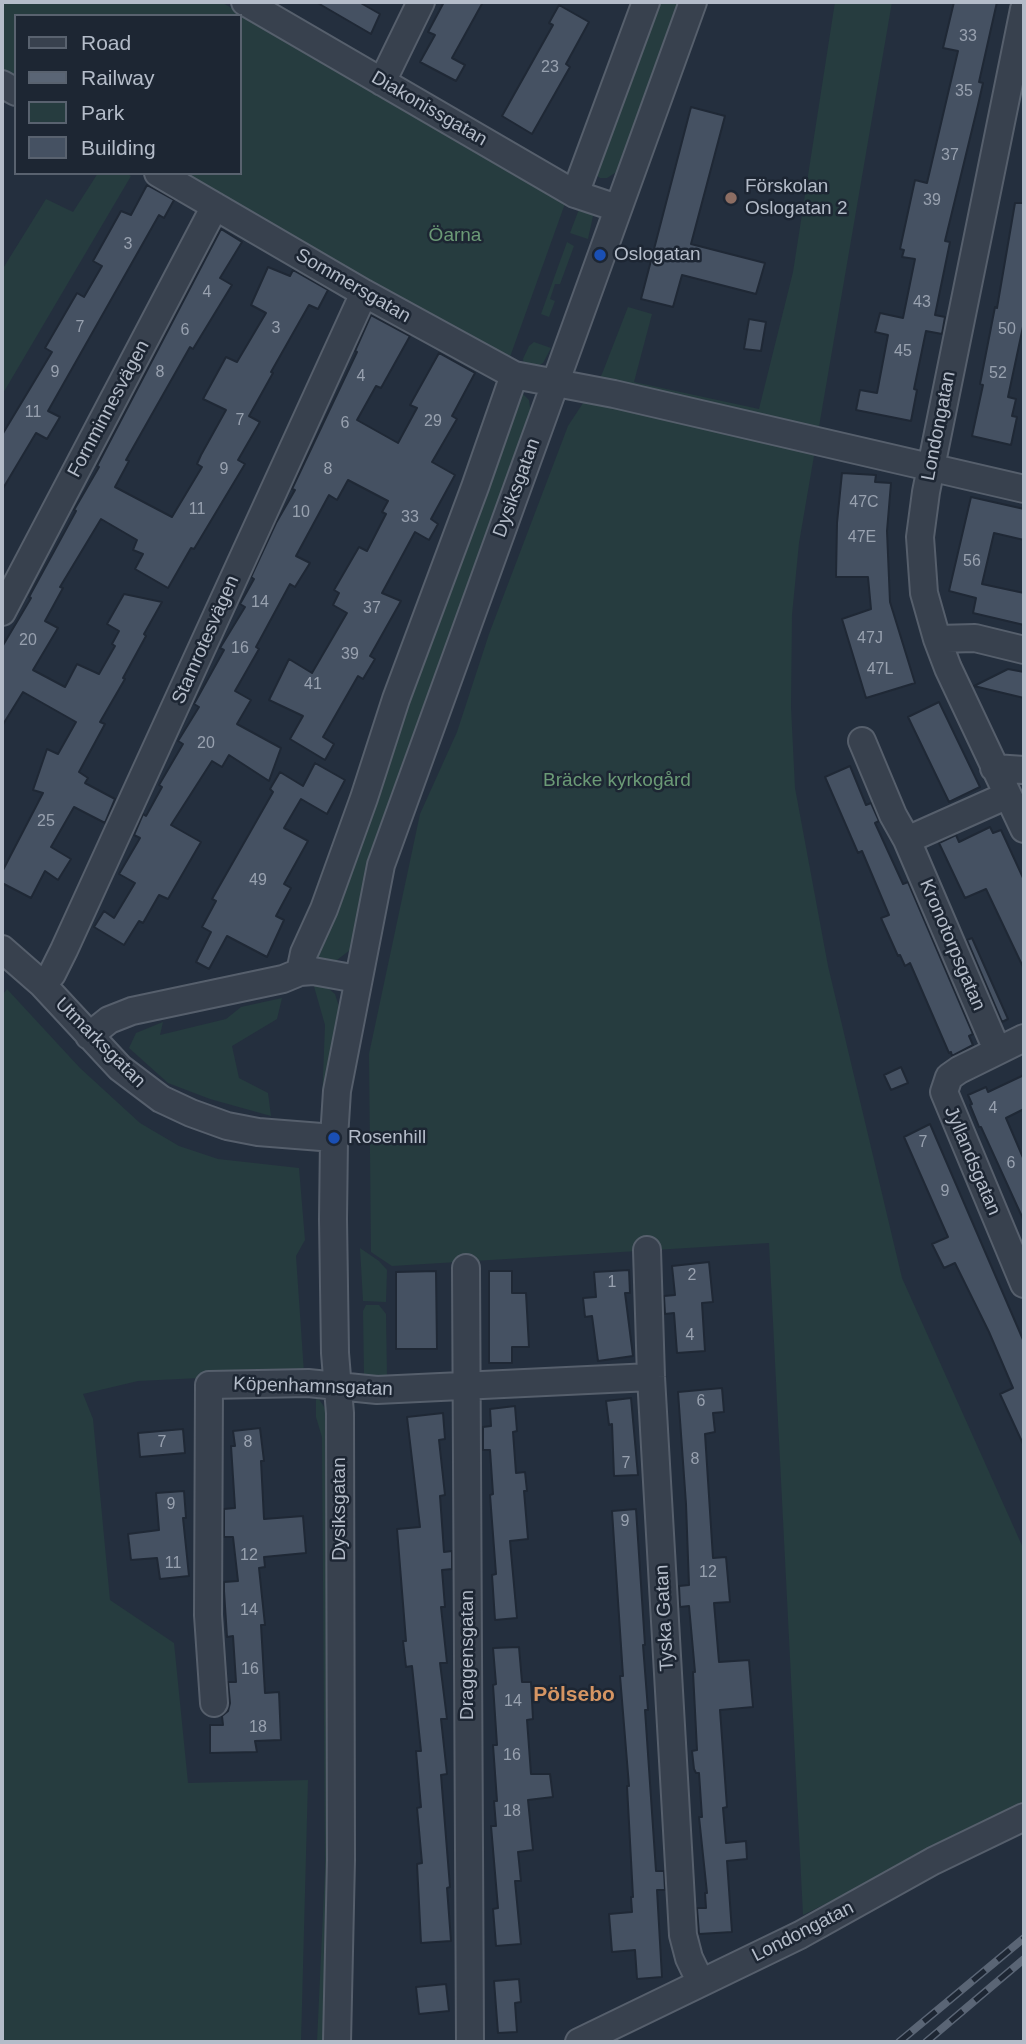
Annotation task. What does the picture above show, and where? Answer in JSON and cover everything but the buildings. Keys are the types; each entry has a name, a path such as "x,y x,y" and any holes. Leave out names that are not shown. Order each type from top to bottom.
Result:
{"street":[{"name":"Diakonissgatan","path":"245,2 575,194 617,208"},
{"path":"382,82 421,2"},
{"path":"575,194 646,2"},
{"name":"Dysiksgatan","path":"337,2042 341,1860 338,1386 333,1254 337,1091 381,865 693,2"},
{"name":"Londongatan","path":"1024,9 931,469 920,537 920,569 927,607 937,639 1024,829"},
{"name":"Sommersgatan","path":"161,175 364,293 514,375 555,382"},
{"name":"Fornminnesvägen","path":"2,612 215,206"},
{"name":"Stamrotesvägen","path":"42,984 52,974 64,950 364,293"},
{"name":"Dysiksgatan","path":"300,972 304,953 324,909 396,699 514,375"},
{"path":"555,382 1024,489"},
{"path":"937,639 975,638 1024,650"},
{"name":"Kronotorpsgatan","path":"862,741 892,815 907,840 997,1050"},
{"path":"994,768 1024,770"},
{"path":"907,840 1008,795"},
{"name":"Utmarksgatan","path":"2,948 42,984 89,1036 142,1087 160,1099 227,1126 258,1132 334,1138"},
{"path":"89,1036 108,1020 132,1011 283,979 300,972 313,971 357,979"},
{"name":"Jyllandsgatan","path":"1024,1038 949,1077 944,1092 1024,1284"},
{"name":"Tyska Gatan","path":"647,1250 651,1377 682,1935 701,1983"},
{"name":"Draggensgatan","path":"466,1268 470,2042"},
{"name":"Köpenhamnsgatan","path":"214,1703 208,1615 209,1385 308,1383 377,1390 466,1388 651,1377"},
{"name":"Londongatan","path":"579,2042 800,1935 933,1861 1024,1817"}],"green space":[{"name":"Öarna","path":"2,2 221,2 567,198 506,368 177,175 242,175 242,14 14,14 14,80 2,73"},
{"path":"659,2 679,2 621,165 607,178 600,178 596,175"},
{"name":"Bräcke kyrkogård","path":"835,2 892,2 799,543 792,615 791,707 795,788 828,966 902,1278 1024,1550 1024,1806 803,1915 769,1243 392,1266 371,1252 369,1054 420,814 457,732 489,634 568,426 602,374 628,307 652,314 634,382 759,409 793,272"},
{"path":"97,175 131,176 2,395 2,270 46,199 73,212"},
{"path":"581,204 593,216 588,239 570,233"},
{"path":"567,242 574,246 560,284 555,284 550,299 555,301 549,317 541,314"},
{"path":"534,342 551,348 543,363 534,368 524,364 523,359"},
{"path":"519,394 529,400 531,414 350,950 337,960 316,960 316,951"},
{"path":"313,983 335,994 340,1010 322,1102 325,1025"},
{"path":"7,989 80,1068 140,1123 179,1146 218,1159 299,1168 305,1240 296,1256 304,1373 138,1381 83,1394 93,1419 110,1600 174,1643 188,1783 308,1780 301,2042 2,2042 2,996"},
{"path":"282,998 277,1019 232,1046 239,1078 268,1093 271,1116 210,1099 168,1083 129,1048 136,1033 163,1022 160,1035 226,1019 241,1007"},
{"path":"360,1248 387,1270 386,1302 363,1301"},
{"path":"366,1305 379,1305 386,1314 387,1377 364,1375 363,1311"},
{"path":"316,1395 327,1411 329,1431 327,2042 317,2042 325,1870 322,1437 316,1417"}],"railway":[{"path":"899,2042 1024,1938"},
{"path":"926,2042 1024,1959"}],"place":[{"name":"Förskolan Oslogatan 2","path":"731,198"},
{"name":"Oslogatan","path":"600,255"},
{"name":"Rosenhill","path":"334,1138"}],"district":[{"name":"Pölsebo","path":"574,1695"}]}
